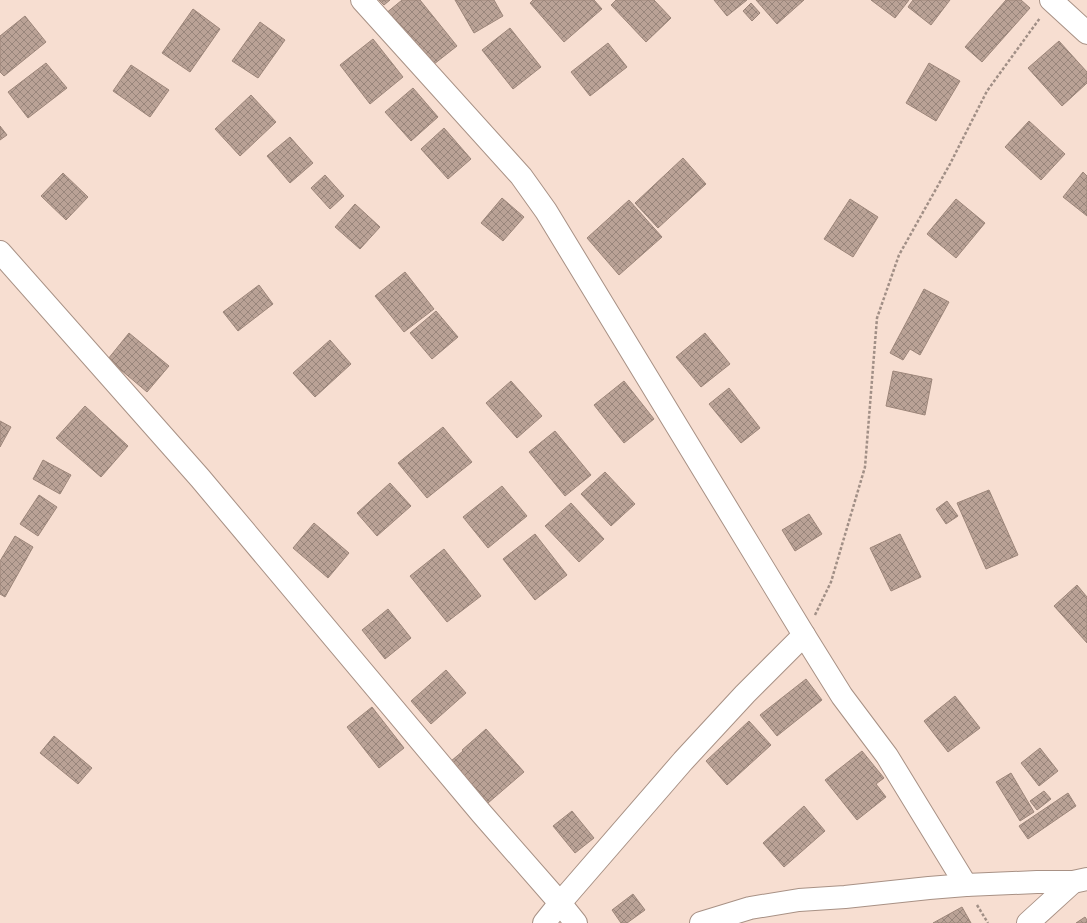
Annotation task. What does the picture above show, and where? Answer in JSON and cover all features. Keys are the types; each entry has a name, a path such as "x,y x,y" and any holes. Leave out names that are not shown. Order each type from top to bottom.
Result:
{"street":[{"path":"362,0 521,176 546,211 842,696 887,756 966,885"},
{"path":"1052,0 1087,33"},
{"path":"0,252 200,478 482,814 576,923"},
{"path":"544,923 683,761 745,694 804,635"},
{"path":"700,923 750,908 799,900 966,885 1080,880"},
{"path":"1028,923 1080,880"}],"path":[{"path":"804,635 831,582 865,467 877,318 899,255 950,164 987,91 1052,0"}],"building":[{"path":"379,0 390,0 384,5"},
{"path":"402,0 420,0 457,46 429,68 385,14"},
{"path":"455,0 494,0 503,16 474,33"},
{"path":"533,0 594,0 602,9 564,42 530,3"},
{"path":"616,0 654,0 671,18 646,42 611,5"},
{"path":"714,0 747,0 727,16"},
{"path":"756,0 804,0 777,24"},
{"path":"871,0 909,0 895,18"},
{"path":"913,0 950,0 931,25 908,7"},
{"path":"1006,0 1021,0 1030,8 982,62 965,47"},
{"path":"751,3 760,13 752,21 743,11"},
{"path":"193,9 220,29 190,72 162,53"},
{"path":"25,16 46,42 4,76 0,72 0,36"},
{"path":"260,22 285,40 258,78 232,61"},
{"path":"510,28 541,67 513,89 482,50"},
{"path":"373,39 403,77 370,104 340,65"},
{"path":"1059,41 1087,72 1087,83 1062,106 1028,68"},
{"path":"608,43 627,67 590,96 571,72"},
{"path":"46,63 67,88 28,118 8,92"},
{"path":"929,63 960,81 936,121 906,103"},
{"path":"131,65 169,90 150,117 113,91"},
{"path":"413,88 438,117 411,141 385,112"},
{"path":"251,95 276,122 240,156 215,129"},
{"path":"1029,121 1065,154 1041,180 1005,147"},
{"path":"0,126 7,135 0,140"},
{"path":"444,128 471,159 448,179 421,149"},
{"path":"290,137 313,163 290,183 267,156"},
{"path":"683,158 706,184 658,228 635,203"},
{"path":"1083,172 1087,176 1087,216 1063,197"},
{"path":"63,173 88,197 66,220 41,196"},
{"path":"325,175 344,196 330,209 311,188"},
{"path":"502,198 524,217 503,241 481,223"},
{"path":"850,199 878,217 853,257 824,239"},
{"path":"956,199 985,223 956,258 927,234"},
{"path":"629,200 662,237 619,275 587,238"},
{"path":"355,204 380,227 360,249 335,227"},
{"path":"405,272 434,309 404,332 375,296"},
{"path":"259,285 273,304 238,331 223,312"},
{"path":"924,289 949,302 920,355 910,349 903,360 890,353"},
{"path":"436,311 458,337 432,359 410,333"},
{"path":"129,333 169,366 147,392 108,359"},
{"path":"705,333 730,364 701,387 676,357"},
{"path":"330,340 351,364 315,397 293,373"},
{"path":"893,371 932,379 925,415 886,406"},
{"path":"511,381 542,416 517,438 486,403"},
{"path":"624,381 654,419 624,443 594,405"},
{"path":"729,388 760,428 741,443 709,404"},
{"path":"85,406 128,446 101,477 56,438"},
{"path":"0,421 11,427 0,447"},
{"path":"443,427 472,462 427,498 398,463"},
{"path":"555,431 591,475 565,496 529,452"},
{"path":"43,460 71,475 60,494 33,479"},
{"path":"605,472 635,504 611,526 581,494"},
{"path":"390,483 411,506 377,536 357,513"},
{"path":"502,486 527,516 488,548 463,517"},
{"path":"989,490 1018,555 986,569 957,503"},
{"path":"39,495 57,507 38,536 20,524"},
{"path":"947,501 958,516 946,524 936,509"},
{"path":"571,503 604,539 579,562 545,526"},
{"path":"809,514 822,534 795,551 782,530"},
{"path":"314,523 349,553 328,578 293,548"},
{"path":"535,534 567,575 535,600 503,559"},
{"path":"900,534 921,577 891,591 870,548"},
{"path":"15,536 33,547 5,597 0,594 0,561"},
{"path":"444,549 481,596 447,622 410,576"},
{"path":"1077,585 1087,597 1087,643 1054,606"},
{"path":"388,609 411,638 385,659 362,630"},
{"path":"446,670 466,693 431,724 411,701"},
{"path":"806,679 822,700 777,736 760,715"},
{"path":"955,696 980,728 948,752 924,721"},
{"path":"372,707 404,748 379,768 347,727"},
{"path":"749,721 771,745 727,785 706,761"},
{"path":"486,729 524,772 488,803 451,761"},
{"path":"54,736 92,768 78,784 40,753"},
{"path":"1040,748 1058,771 1039,786 1021,763"},
{"path":"862,751 884,778 876,784 886,797 857,820 825,780"},
{"path":"1011,773 1034,812 1020,821 996,782"},
{"path":"1044,791 1051,799 1037,810 1030,801"},
{"path":"1068,793 1076,806 1028,839 1019,826"},
{"path":"804,806 825,831 784,867 763,843"},
{"path":"572,811 594,838 575,853 553,826"},
{"path":"633,894 645,910 627,923 621,923 612,910"},
{"path":"962,907 971,923 933,923"},
{"path":"1085,917 1087,923 1076,923"}]}
